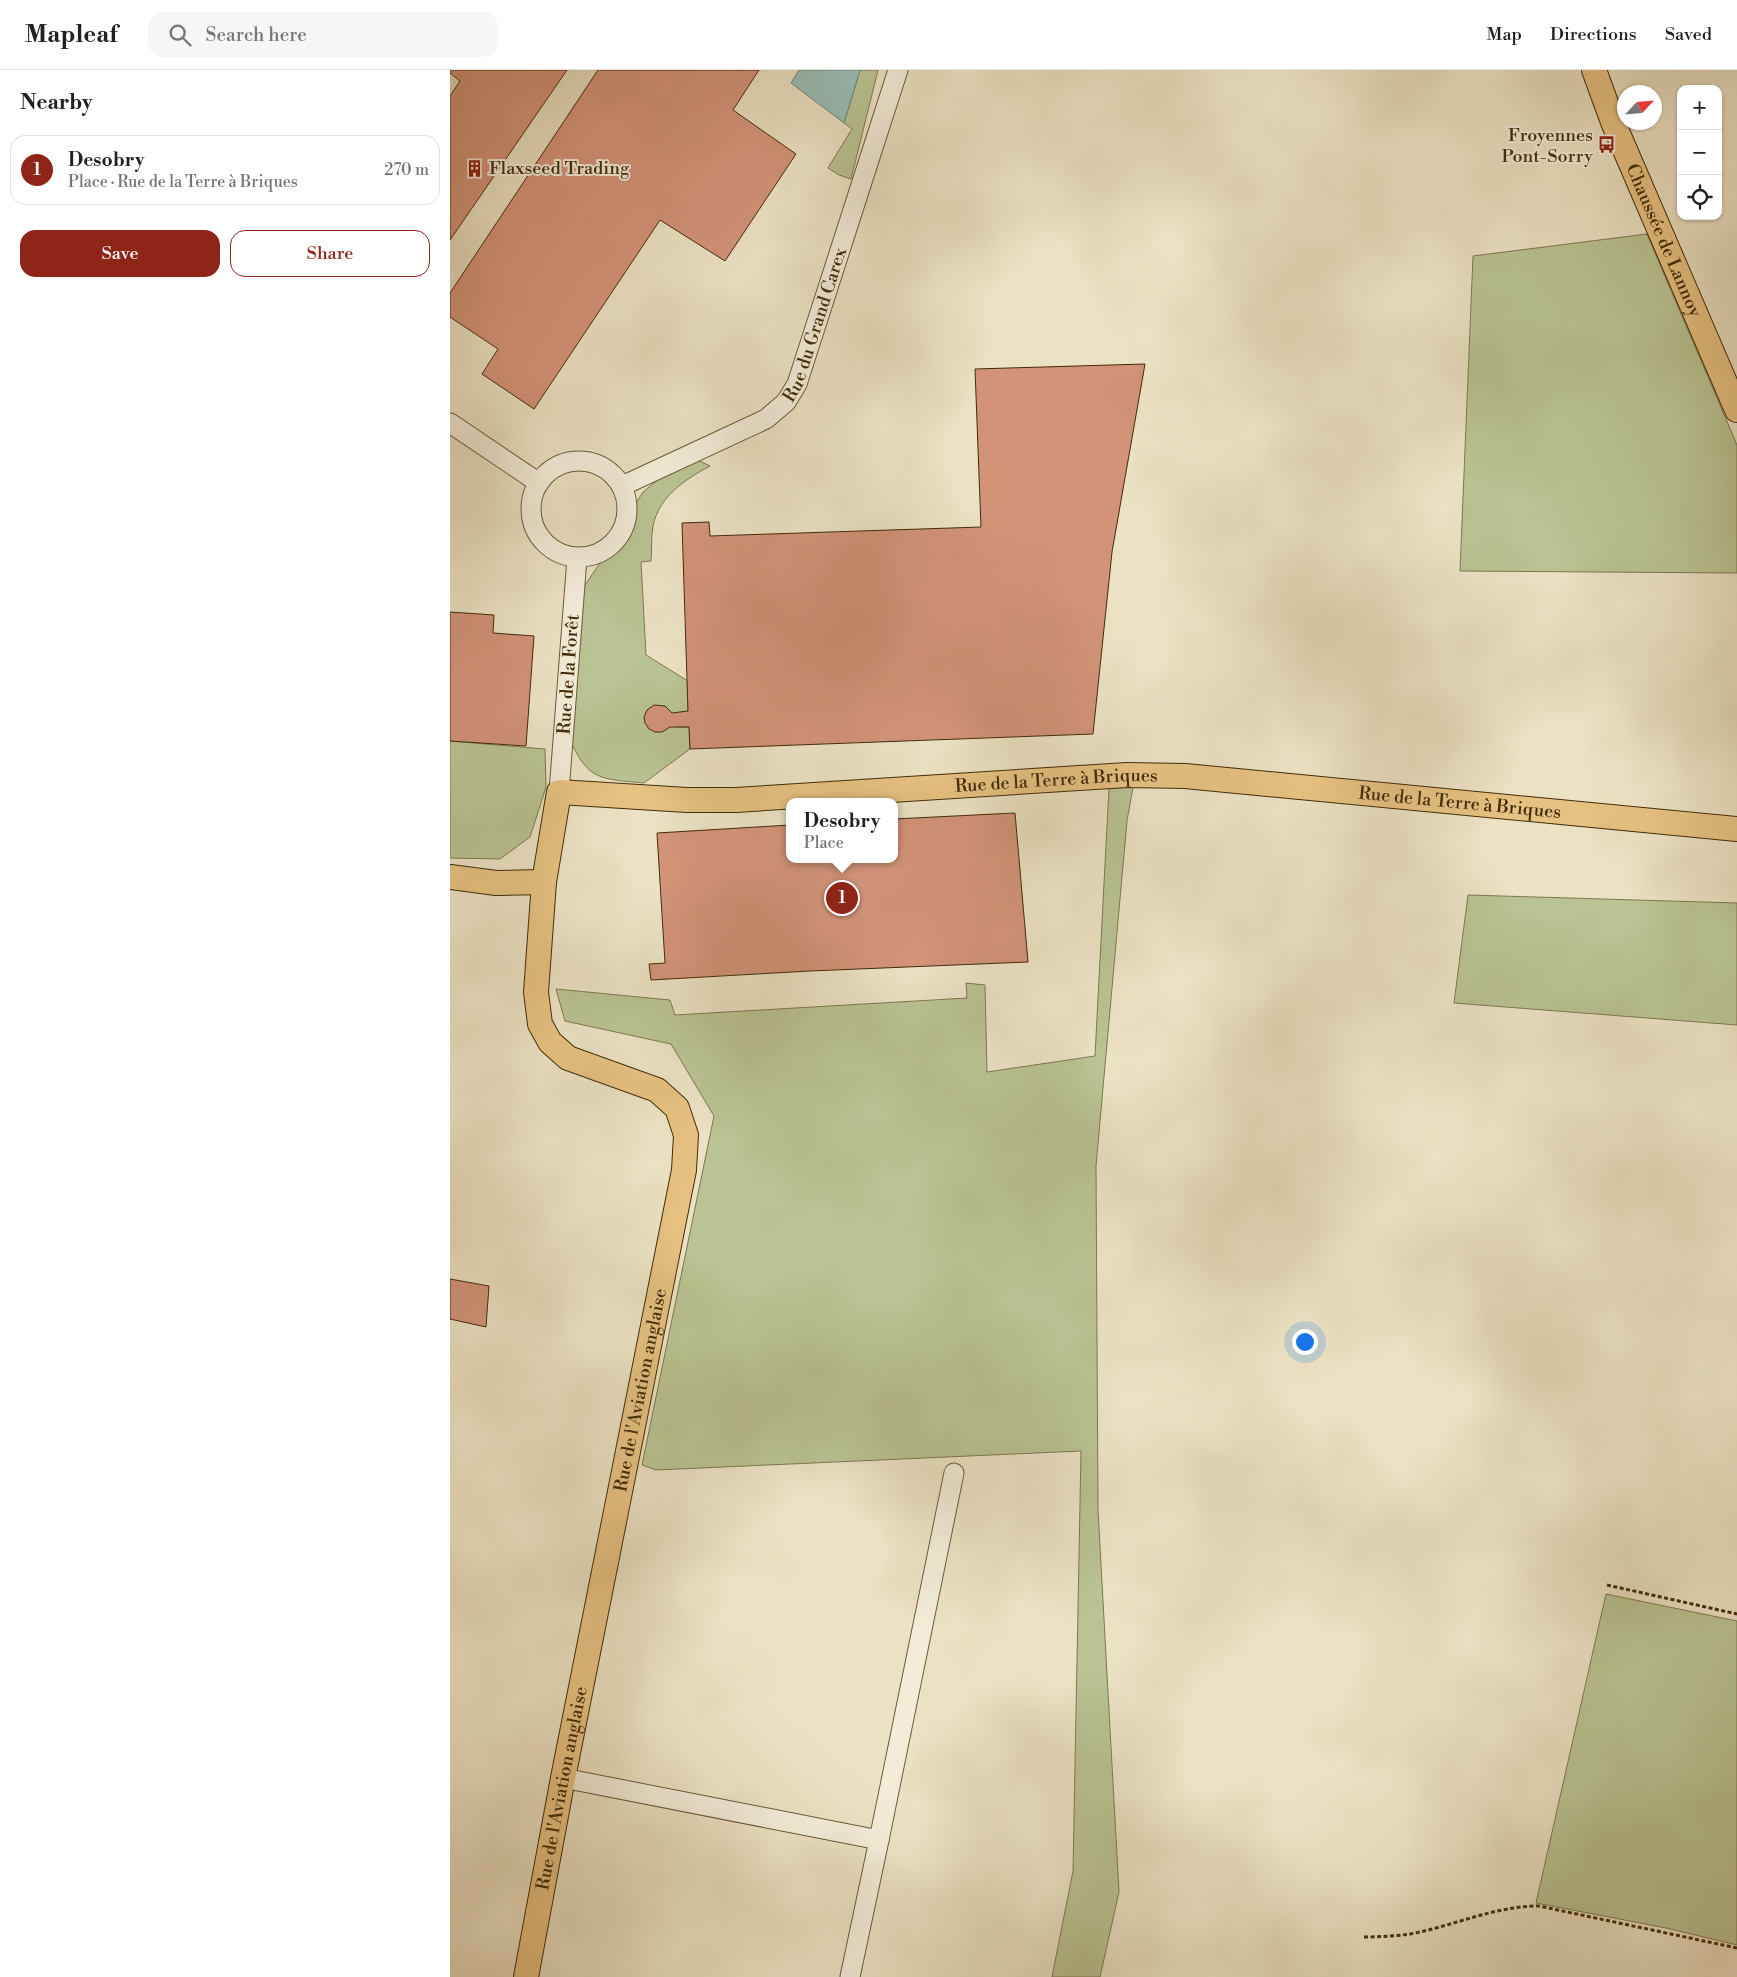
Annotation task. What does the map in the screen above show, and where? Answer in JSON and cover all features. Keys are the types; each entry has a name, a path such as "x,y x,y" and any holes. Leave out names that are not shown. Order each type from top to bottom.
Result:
{"main road":[{"name":"Chaussée de Lannoy","path":"1594,70 1613,122 1737,410"},
{"name":"Rue de la Terre à Briques","path":"560,792 687,800 736,800 1127,775 1185,776 1737,829"},
{"path":"450,877 496,883 544,882 560,792"},
{"name":"Rue de l'Aviation anglaise","path":"526,1977 563,1778 684,1170 686,1135 677,1108 657,1090 568,1058 550,1042 540,1024 536,992 544,882"}],"street":[{"name":"Rue du Grand Carex","path":"622,486 766,419 786,402 797,384 898,70"},
{"path":"450,423 539,482"},
{"path":"574,461 602,466 622,486 627,500 628,515 624,529 616,541 605,551 592,556 577,558 556,552 540,538 533,525 531,510 533,496 539,482 548,472 560,465 574,461"},
{"name":"Rue de la Forêt","path":"560,792 577,558"},
{"path":"850,1977 954,1473"},
{"path":"563,1778 686,1804 879,1840"}],"path":[{"path":"1607,1585 1737,1614"},
{"path":"1364,1936 1384,1937 1411,1934 1492,1912 1524,1906 1539,1906 1737,1948"}],"green space":[{"path":"860,70 878,70 851,179 839,175 828,168 852,129 844,123"},
{"path":"1647,234 1737,445 1737,573 1460,571 1473,256"},
{"path":"698,460 710,466 683,483 667,497 656,515 653,526 651,561 641,562 646,655 688,681 688,711 675,727 689,727 690,749 644,783 606,778 589,770 582,762 569,737 577,627 585,585 600,563 619,546 628,529 634,506 643,492 660,478"},
{"path":"450,741 545,749 546,787 530,837 500,859 450,858"},
{"path":"1133,787 1127,821 1096,1166 1098,1510 1119,1892 1100,1977 1052,1977 1073,1871 1081,1451 656,1470 642,1465 714,1116 671,1044 565,1021 556,989 670,1000 675,1015 967,998 966,983 985,985 987,1072 1095,1056 1109,788"},
{"path":"1468,895 1737,903 1737,1025 1454,1003"},
{"path":"1606,1594 1737,1621 1737,1945 1666,1928 1536,1903"}],"water":[{"path":"799,70 860,70 844,123 791,83"}],"building":[{"name":"Flaxseed Trading","path":"450,70 567,70 450,240 450,96 460,81 450,73"},
{"path":"598,70 759,70 733,110 796,154 725,261 660,220 534,409 482,374 498,349 450,317 450,293"},
{"path":"1145,364 1112,552 1093,734 690,749 689,727 670,727 662,732 655,732 649,729 644,717 647,710 654,705 665,706 672,713 688,711 682,523 709,522 710,536 981,527 975,369"},
{"path":"450,612 494,615 493,633 534,636 526,746 450,741"},
{"path":"1015,813 1028,962 651,980 649,964 665,963 657,833 786,825 786,863 898,863 898,819"},
{"path":"450,1279 489,1286 486,1327 450,1319"}],"place":[{"name":"Froyennes Pont-Sorry","path":"1607,145"},
{"name":"Flaxseed Trading","path":"475,168"},
{"name":"Desobry","path":"842,898"}]}
